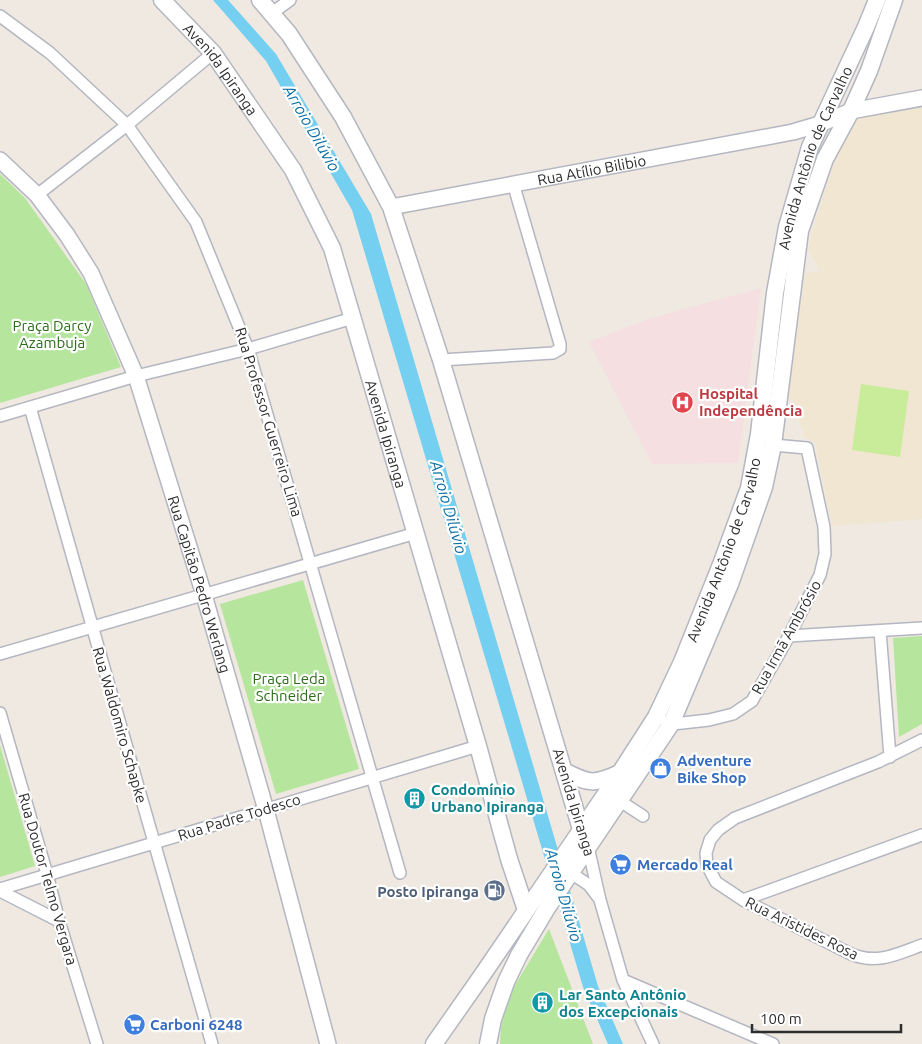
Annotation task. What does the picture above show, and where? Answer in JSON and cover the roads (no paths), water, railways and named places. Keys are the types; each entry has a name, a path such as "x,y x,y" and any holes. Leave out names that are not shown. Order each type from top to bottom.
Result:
{"main road":[{"name":"Avenida Ipiranga","path":"162,0 212,53 293,170 332,248 478,746 508,859 526,910"},
{"name":"Avenida Ipiranga","path":"260,0 289,34 343,117 391,207 441,360 581,830 588,847"},
{"name":"Avenida Antônio de Carvalho","path":"434,1044 620,773 656,717 686,654 749,488 759,434 775,293 787,228 810,147 877,0"},
{"name":"Avenida Antônio de Carvalho","path":"488,1044 493,1019 506,982 519,955 547,908 671,724 730,584 764,486 773,445 800,231 825,159 851,112 869,71 894,0"},
{"path":"820,124 825,159"},
{"path":"564,771 583,781 601,782 620,773"}],"street":[{"path":"272,13 290,0"},
{"name":"Rua Professor Guerreiro Lima","path":"0,16 50,53 127,125 196,222 248,348 312,563 371,777 400,873"},
{"path":"37,195 127,125 212,53"},
{"name":"Rua Atílio Bilibio","path":"391,207 793,132 851,112 922,98"},
{"path":"793,132 810,147"},
{"name":"Rua Capitão Pedro Werlang","path":"0,160 37,195 67,234 91,273 136,376 204,595 266,810 328,1044"},
{"path":"441,360 553,353 560,349 513,184"},
{"path":"0,416 136,376 248,348 353,318"},
{"name":"Rua Waldomiro Schapke","path":"30,407 91,626 212,1044"},
{"name":"Rua Irmã Ambrósio","path":"671,724 709,720 733,714 752,701 790,636 820,575 825,554 824,527 807,448 773,445"},
{"path":"0,654 416,533"},
{"path":"790,636 922,628"},
{"path":"880,631 890,757 922,740"},
{"name":"Rua Doutor Telmo Vergara","path":"0,713 59,921 98,1044"},
{"path":"656,717 671,724"},
{"name":"Rua Padre Todesco","path":"0,890 47,874 478,746"},
{"name":"Rua Aristides Rosa","path":"890,757 735,818 718,830 710,840 706,854 706,865 716,882 744,900 862,959 874,960 889,957 922,945"},
{"path":"620,801 643,816"},
{"path":"744,900 922,835"},
{"name":"Avenida Ipiranga","path":"588,847 600,900 623,980 653,1044"},
{"name":"Avenida Ipiranga","path":"570,875 589,886 600,900"},
{"name":"Rua Padre Todesco","path":"0,890 59,921"},
{"path":"623,980 774,1044"}],"water":[{"name":"Arroio Dilúvio","path":"213,0 228,0 276,54 371,214 598,986 623,1044 608,1044 583,987 352,210 266,61"}],"place":[{"name":"Hospital Independência","path":"683,402"},
{"name":"Adventure Bike Shop","path":"661,769"},
{"name":"Condomínio Urbano Ipiranga","path":"415,798"},
{"name":"Mercado Real","path":"621,864"},
{"name":"Posto Ipiranga","path":"495,891"},
{"name":"Lar Santo Antônio dos Excepcionais","path":"543,1003"},
{"name":"Carboni 6248","path":"134,1024"}],"park label":[{"name":"Praça Darcy Azambuja","path":"52,334"},
{"name":"Praça Leda Schneider","path":"289,686"}]}
